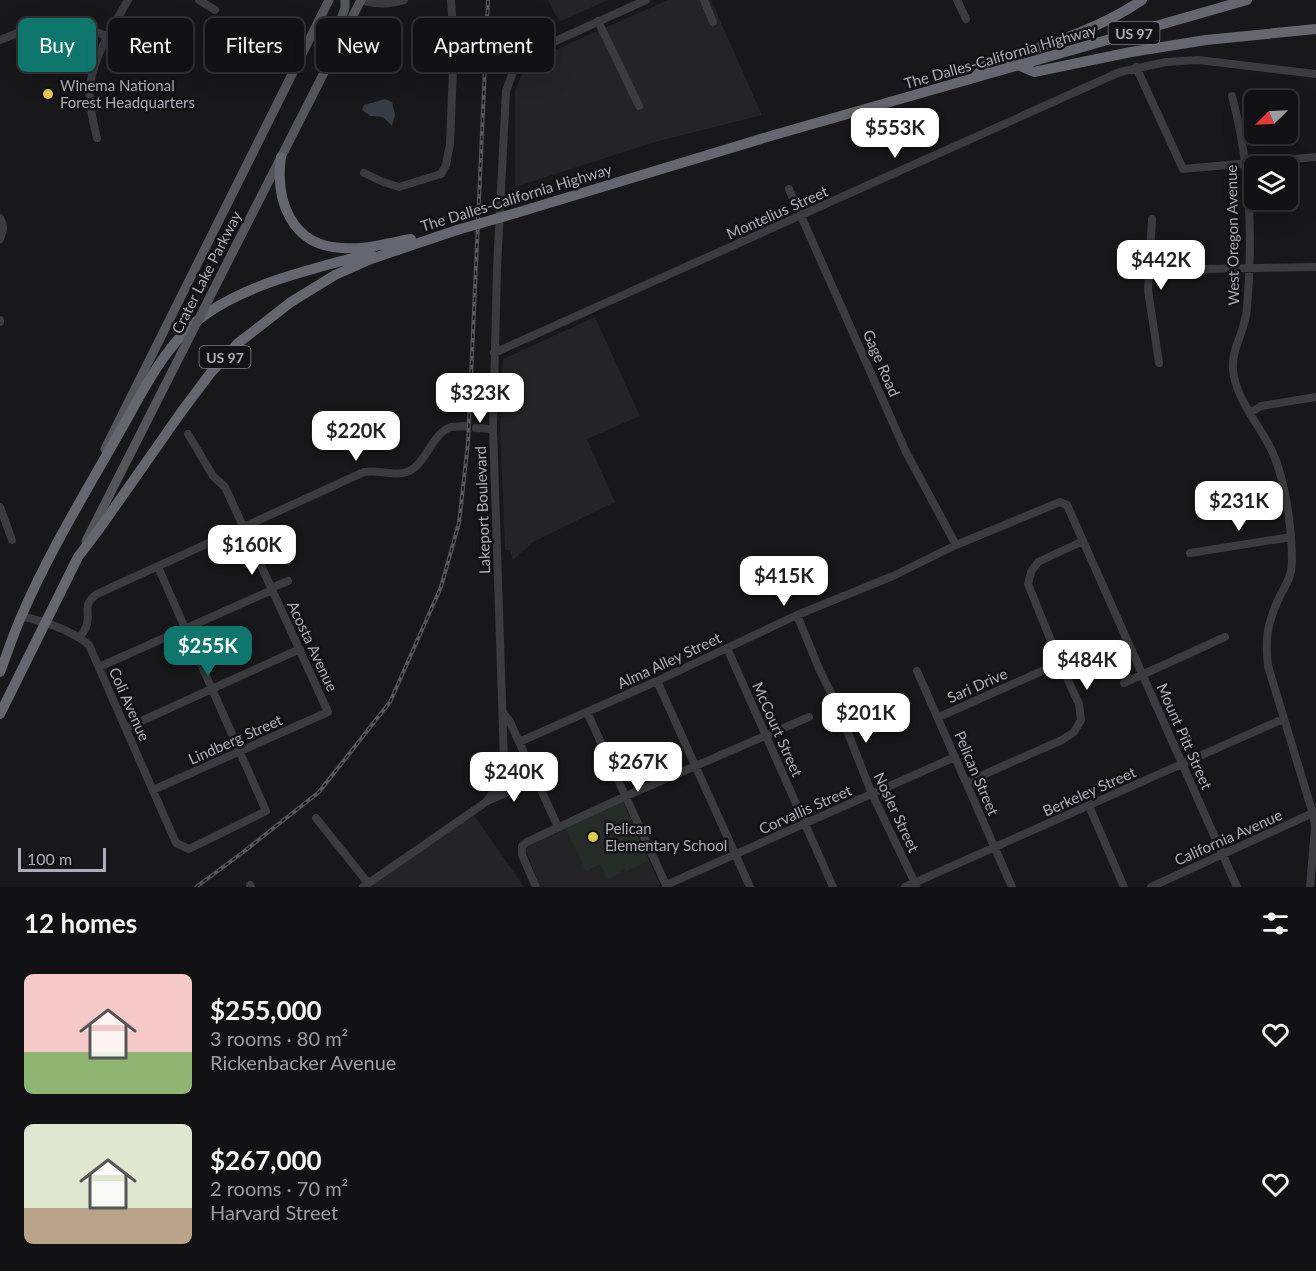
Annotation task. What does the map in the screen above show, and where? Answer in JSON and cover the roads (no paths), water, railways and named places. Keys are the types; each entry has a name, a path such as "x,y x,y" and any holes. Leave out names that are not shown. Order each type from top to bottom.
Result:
{"highway":[{"path":"974,79 985,66 1092,28 1123,13 1142,0"},
{"name":"The Dalles-California Highway","path":"0,714 78,557 189,402 237,344 291,302 335,275 371,259 438,235 774,135 1247,0"},
{"path":"1020,66 1034,72 1131,52 1206,40 1316,29"},
{"path":"281,156 278,177 281,197 290,217 306,236 340,249 360,248 438,235"},
{"name":"US 97","path":"0,672 21,616 79,503 163,359 188,329 208,312 264,285 438,235"}],"main road":[{"name":"Crater Lake Parkway","path":"79,503 330,0"},
{"path":"341,18 345,0"},
{"name":"Crater Lake Parkway","path":"352,18 361,0"},
{"name":"Crater Lake Parkway","path":"78,557 324,72"}],"street":[{"path":"97,138 89,98 94,65 106,36 128,0"},
{"path":"199,0 215,10"},
{"path":"361,0 375,4 388,4 404,0"},
{"path":"364,173 399,187 441,174 446,165 450,144 453,67 451,0"},
{"name":"Lakeport Boulevard","path":"365,885 486,802 498,786 504,761 493,429 494,353 506,91 513,72 524,59 540,48 646,0"},
{"path":"704,0 713,22"},
{"path":"957,0 966,19"},
{"path":"598,21 639,106"},
{"path":"0,40 42,23 75,23 106,36"},
{"name":"Montelius Street","path":"494,353 802,216 1101,79 1136,67 1198,60 1316,74"},
{"path":"1136,67 1183,169 1244,163"},
{"name":"West Oregon Avenue","path":"1232,96 1241,132 1244,163"},
{"path":"1298,158 1316,157"},
{"name":"Gage Road","path":"789,189 906,452 956,545"},
{"name":"West Oregon Avenue","path":"1248,210 1247,311 1243,330 1235,349 1233,368 1237,391 1272,451 1281,476 1291,537 1292,566 1289,582 1275,610 1265,643 1268,666 1283,719 1315,812 1316,827 1310,887"},
{"path":"0,218 4,229 0,239"},
{"path":"1152,219 1148,290 1159,363"},
{"path":"1150,270 1316,267"},
{"path":"1251,413 1260,406 1316,397"},
{"path":"80,638 87,625 86,610 89,600 98,594 364,472 403,473 416,467 438,438 450,427 466,426"},
{"path":"476,428 493,429"},
{"name":"Acosta Avenue","path":"188,434 213,476 225,487 328,712"},
{"name":"Alma Alley Street","path":"519,742 657,681 797,615 1060,502"},
{"name":"Mount Pitt Street","path":"1060,502 1067,505 1237,887"},
{"path":"0,507 12,540"},
{"path":"1190,553 1291,537"},
{"path":"967,782 1062,740 1074,732 1081,720 1079,704 1028,584 1031,572 1038,562 1083,541"},
{"path":"158,567 240,752"},
{"path":"99,667 288,581"},
{"name":"Nosler Street","path":"797,615 837,705 872,794 916,885"},
{"name":"Coli Avenue","path":"21,616 46,622 80,638 89,645 176,843 189,849 266,811 240,752"},
{"path":"1125,683 1225,637"},
{"name":"McCourt Street","path":"727,648 833,887"},
{"path":"126,728 300,649"},
{"name":"Sari Drive","path":"939,717 1060,663"},
{"name":"Pelican Street","path":"917,671 1012,887"},
{"path":"657,681 750,887"},
{"name":"Lindberg Street","path":"153,790 328,712"},
{"path":"587,712 626,796"},
{"path":"503,713 509,720 558,827"},
{"path":"536,887 522,855 522,846 626,796 808,717"},
{"name":"Berkeley Street","path":"905,887 916,885 994,847 1283,719"},
{"name":"Corvallis Street","path":"626,796 666,885 956,757"},
{"path":"486,802 524,785 539,786"},
{"path":"1089,806 1124,887"},
{"name":"California Avenue","path":"1150,887 1315,812"},
{"path":"316,818 365,885"}],"railway":[{"path":"196,887 319,792 390,702 441,587 459,523 468,443 488,0"}],"place":[{"name":"Winema National Forest Headquarters","path":"48,94"},
{"name":"Pelican Elementary School","path":"593,837"}]}
